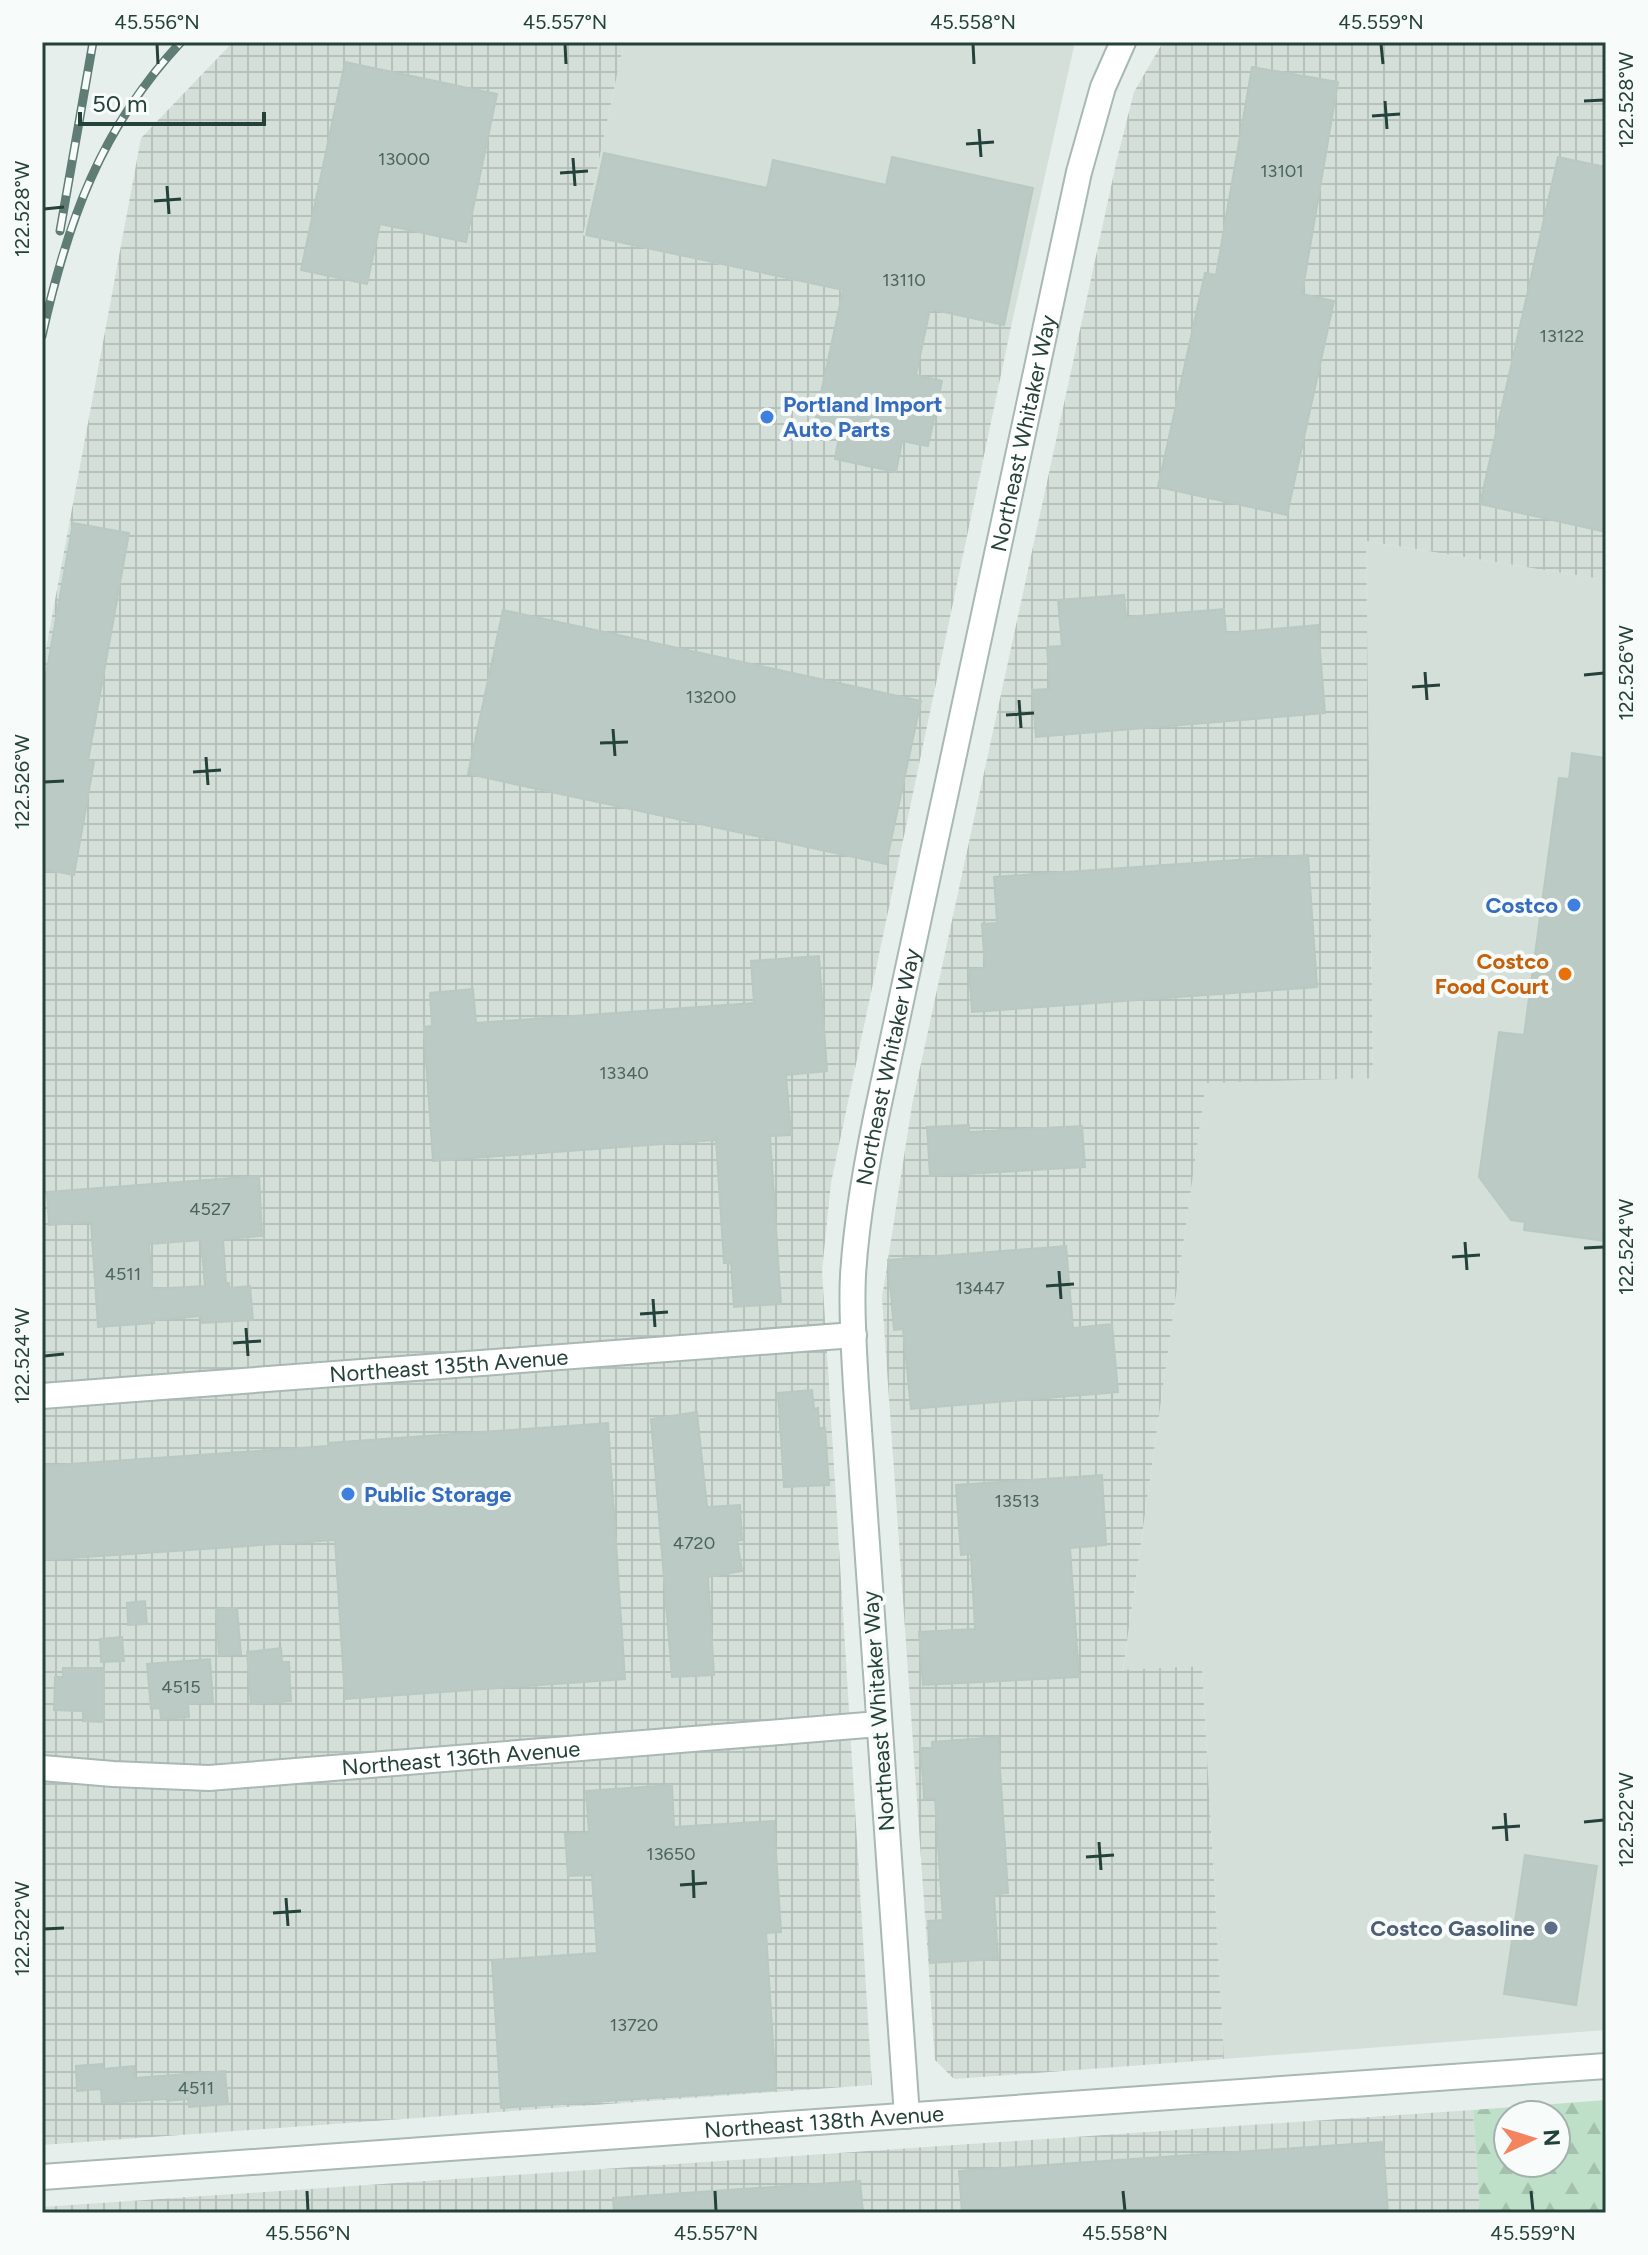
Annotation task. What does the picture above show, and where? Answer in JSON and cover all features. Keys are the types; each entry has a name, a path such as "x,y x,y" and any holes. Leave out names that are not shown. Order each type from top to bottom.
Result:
{"street":[{"name":"Northeast Whitaker Way","path":"907,2116 856,1387 853,1275 859,1211 876,1116 1079,172 1103,87 1123,42"},
{"name":"Northeast 135th Avenue","path":"42,1396 854,1335"},
{"name":"Northeast 136th Avenue","path":"42,1768 209,1778 879,1724"},
{"name":"Northeast 138th Avenue","path":"42,2177 1606,2066"}],"shaded area":[{"path":"233,42 624,42 583,235 1011,327 831,1183 822,1271 872,2085 42,2145 42,670 141,138"},
{"path":"624,42 1075,42 1011,327 583,234"},
{"path":"1163,42 1606,42 1606,580 1366,541 1373,1078 1206,1083 1123,1670 1202,1666 1224,2059 954,2079 935,2060 882,1298 912,1105 1117,159 1134,92"},
{"path":"1366,541 1606,580 1606,2030 1224,2059 1202,1666 1123,1671 1206,1082 1373,1077"},
{"path":"1473,2110 1480,2213 42,2213 42,2207"}],"green space":[{"path":"1606,2100 1606,2213 1480,2213 1473,2110 1492,2109 1492,2179 1572,2179 1572,2103"}],"building":[{"path":"345,62 497,94 466,242 380,224 367,284 301,270"},
{"path":"1252,67 1338,82 1302,294 1334,301 1287,515 1158,487 1205,273 1216,275"},
{"path":"604,153 767,188 773,160 886,185 892,157 1033,188 1004,325 930,309 916,375 942,381 928,446 902,441 896,472 835,459 840,431 814,426 843,290 586,235"},
{"path":"1558,157 1606,167 1606,532 1480,504"},
{"path":"73,523 129,533 88,761 94,762 74,875 42,869 42,697"},
{"path":"1124,595 1126,617 1224,609 1226,633 1318,625 1325,713 1036,737 1032,690 1050,689 1047,647 1062,646 1058,600"},
{"path":"503,610 921,701 886,864 468,774"},
{"name":"Costco","path":"1572,753 1606,758 1606,1241 1524,1230 1525,1222 1511,1220 1479,1177 1499,1032 1524,1035 1559,778 1569,779"},
{"path":"1308,855 1317,987 972,1012 969,969 985,968 982,924 997,923 994,877"},
{"path":"819,956 827,1071 786,1075 791,1135 770,1136 781,1304 734,1307 731,1263 724,1263 716,1140 433,1161 424,1030 424,1027 432,1026 430,993 473,989 476,1023 754,1003 751,961"},
{"path":"969,1125 969,1132 1082,1126 1085,1167 930,1176 927,1127"},
{"path":"259,1176 262,1236 223,1239 226,1283 229,1283 229,1288 250,1286 253,1320 202,1323 201,1316 98,1327 91,1222 49,1225 47,1192","holes":["201,1240 205,1286 152,1289 149,1244"]},
{"path":"1066,1246 1073,1328 1112,1324 1118,1392 911,1409 903,1329 894,1330 888,1260"},
{"path":"812,1390 814,1409 818,1408 819,1428 825,1428 829,1485 784,1487 778,1393"},
{"path":"697,1412 707,1507 740,1505 742,1540 737,1541 742,1571 708,1577 714,1675 672,1677 651,1419"},
{"name":"Public Storage","path":"608,1423 625,1679 345,1699 335,1540 42,1560 42,1466"},
{"path":"1102,1475 1106,1545 1070,1548 1079,1677 923,1685 919,1632 975,1629 971,1554 961,1555 956,1485"},
{"path":"145,1601 147,1624 128,1625 127,1603"},
{"path":"237,1608 241,1654 219,1655 216,1609"},
{"path":"122,1637 124,1661 101,1662 100,1639"},
{"path":"281,1648 282,1662 289,1662 291,1701 251,1704 247,1652"},
{"path":"210,1659 213,1702 188,1704 189,1717 161,1719 160,1708 151,1709 147,1664"},
{"path":"63,1668 104,1668 104,1722 83,1721 83,1711 54,1710 55,1677 63,1677"},
{"path":"998,1737 1008,1893 994,1894 998,1959 930,1963 928,1921 943,1920 935,1798 924,1799 921,1748 932,1748 932,1742"},
{"path":"672,1785 674,1827 774,1821 781,1932 766,1933 776,2090 501,2108 492,1960 597,1953 592,1875 568,1876 565,1834 589,1833 586,1791"},
{"name":"Costco Gasoline","path":"1525,1855 1597,1866 1576,2005 1504,1994"},
{"path":"102,2064 103,2069 134,2066 135,2078 225,2071 228,2104 189,2107 188,2099 102,2103 101,2089 77,2091 76,2066"},
{"path":"1383,2142 1388,2213 962,2213 959,2171"},
{"path":"860,2181 863,2213 614,2213 613,2198"}],"railway":[{"path":"60,231 93,42"},
{"path":"42,336 63,255 90,179 129,109 181,42"}],"place":[{"name":"Portland Import Auto Parts","path":"767,417"},
{"name":"Costco","path":"1574,905"},
{"name":"Costco Food Court","path":"1565,974"},
{"name":"Public Storage","path":"348,1494"},
{"name":"Costco Gasoline","path":"1551,1928"}]}
